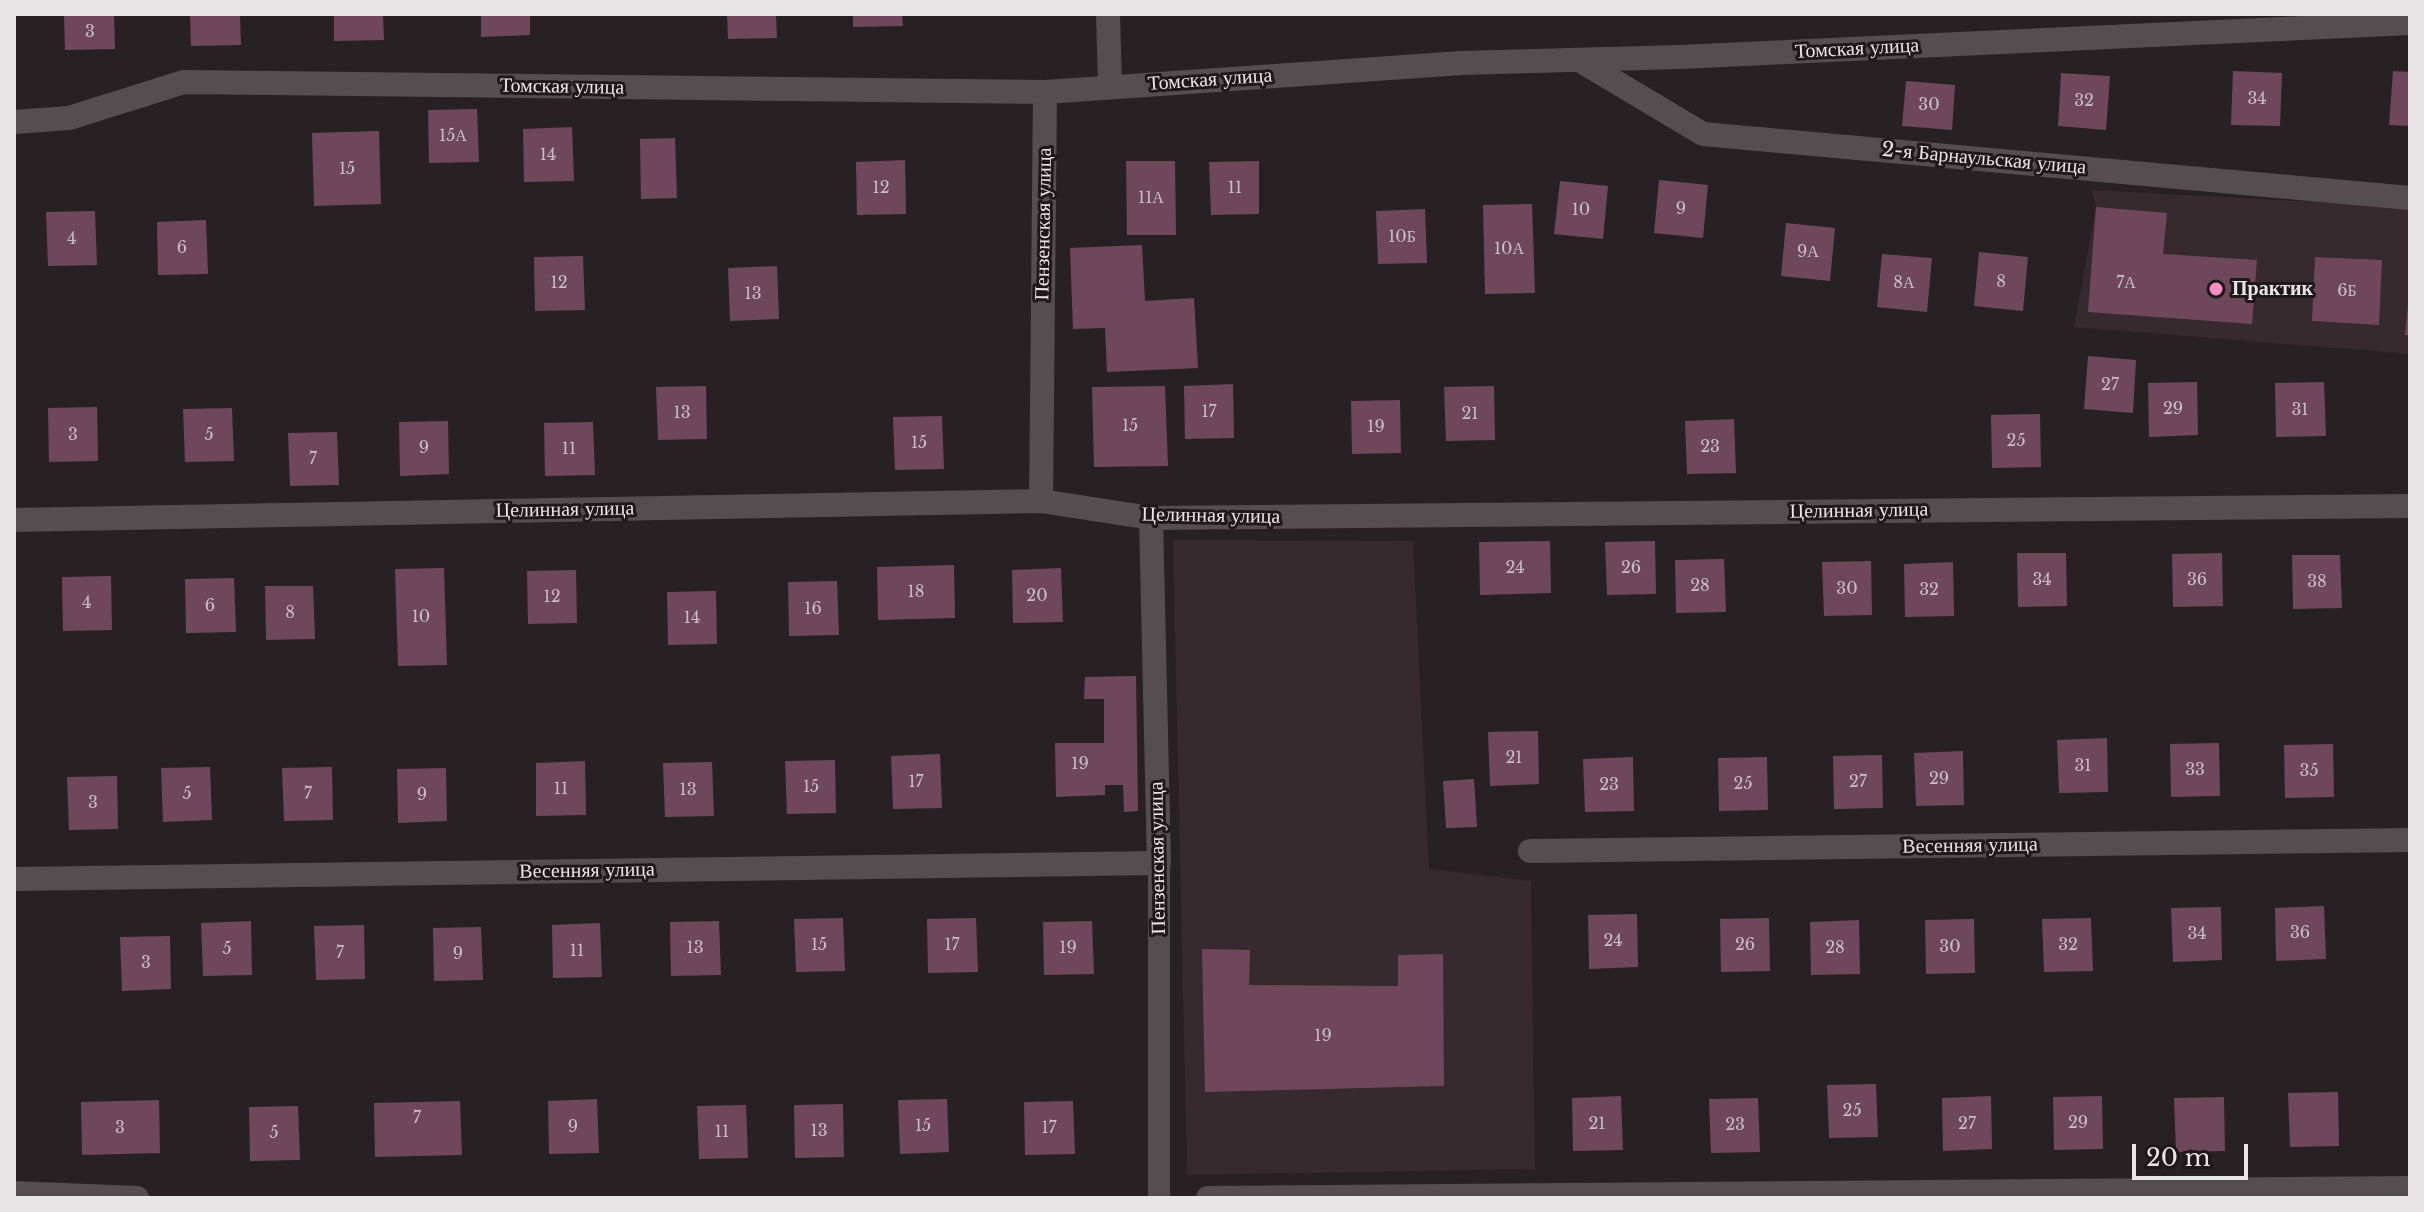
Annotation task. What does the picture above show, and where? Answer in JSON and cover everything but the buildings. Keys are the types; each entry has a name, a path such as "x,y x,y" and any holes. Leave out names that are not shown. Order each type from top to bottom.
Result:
{"street":[{"path":"1108,14 1110,86"},
{"name":"Томская улица","path":"14,122 69,118 184,82 1045,92 1462,63 2410,23"},
{"name":"2-я Барнаульская улица","path":"1578,60 1703,134 2410,198"},
{"name":"Пензенская улица","path":"1041,501 1045,92"},
{"name":"Целинная улица","path":"14,520 1041,501 1151,518 2410,506"},
{"name":"Пензенская улица","path":"1151,518 1159,863"},
{"name":"Весенняя улица","path":"1530,851 2410,840"},
{"name":"Весенняя улица","path":"14,879 1159,863"},
{"path":"1208,1198 2410,1188"},
{"path":"14,1193 137,1198"}],"lane":[{"name":"Пензенская улица","path":"1159,863 1159,1198"}],"shaded area":[{"path":"2092,190 2410,207 2410,354 2074,327 2096,207"},
{"path":"1173,540 1413,541 1429,869 1531,881 1535,1169 1187,1175"}],"place":[{"name":"Практик","path":"2216,289"}]}
